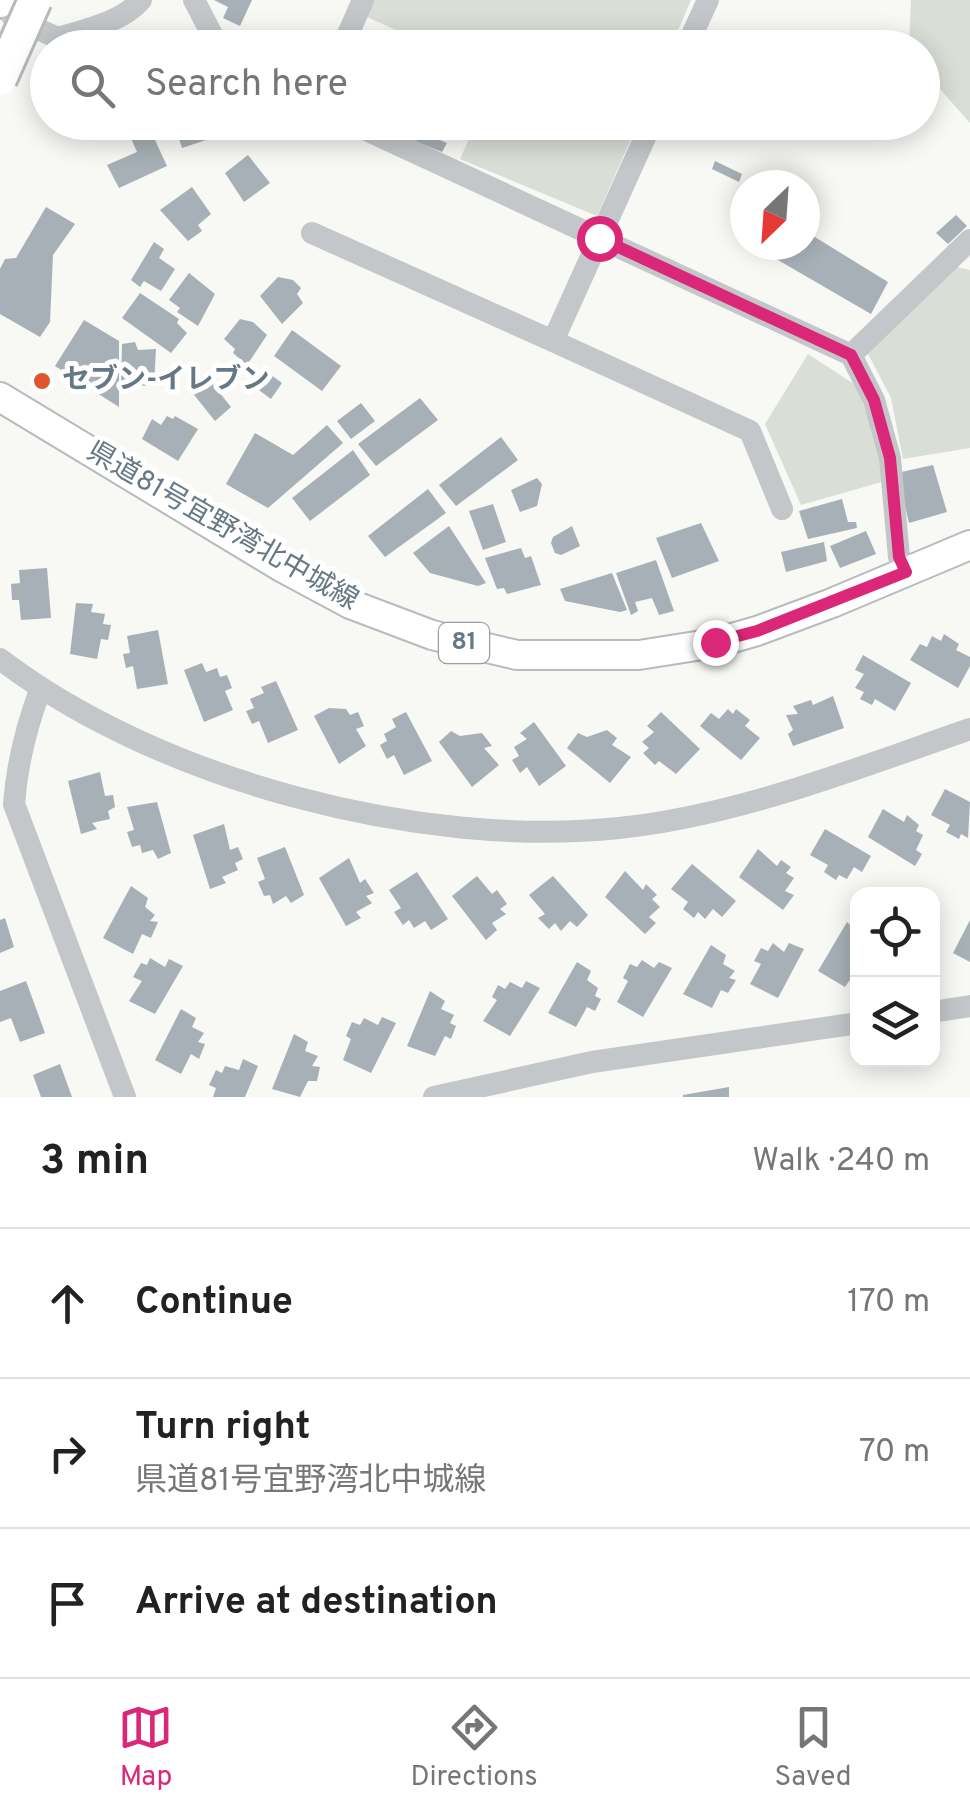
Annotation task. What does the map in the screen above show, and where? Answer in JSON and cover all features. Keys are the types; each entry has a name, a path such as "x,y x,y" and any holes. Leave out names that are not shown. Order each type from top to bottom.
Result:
{"highway":[{"path":"0,79 35,0"}],"main road":[{"name":"県道81号宜野湾北中城線","path":"2,405 350,604 432,635 516,655 639,655 715,642 772,626 970,546"}],"street":[{"path":"83,30 133,9 140,0"},
{"path":"194,0 210,30"},
{"path":"350,30 363,0"},
{"path":"694,30 708,0"},
{"path":"0,12 40,30"},
{"path":"388,140 851,355 874,400 890,458 899,557 906,572"},
{"path":"553,341 644,140"},
{"path":"312,232 750,431 782,509"},
{"path":"851,355 970,240"},
{"path":"0,660 40,690 202,768 280,792 409,821 522,831 619,828 728,809 970,730"},
{"path":"40,690 17,766 14,804 125,1097"},
{"path":"940,1011 970,1006"},
{"path":"434,1097 522,1086 592,1062 850,1024"}],"shaded area":[{"path":"372,0 691,0 678,30 396,30 365,16"},
{"path":"911,0 970,0 970,123 940,89 940,30 910,30"},
{"path":"468,140 631,140 597,216 460,159"},
{"path":"953,266 970,270 970,448 903,459 891,398 866,350"},
{"path":"808,354 857,386 885,481 801,505 765,424"}],"building":[{"path":"214,0 252,0 240,26 223,18 228,7"},
{"path":"132,140 155,140 167,166 119,188 107,165 137,152"},
{"path":"179,140 206,140 182,148"},
{"path":"440,140 447,143 442,152 415,141"},
{"path":"248,155 270,183 244,202 225,173"},
{"path":"715,161 734,170 730,170 730,178 712,169"},
{"path":"192,187 211,214 198,225 202,231 188,241 160,210"},
{"path":"46,207 75,224 53,255 50,322 40,337 0,314 0,269 5,259 16,258"},
{"path":"956,215 967,226 948,244 936,233"},
{"path":"820,240 888,282 871,314 778,260 820,260"},
{"path":"154,242 164,249 159,258 175,269 161,291 144,281 140,287 131,280"},
{"path":"189,273 215,294 198,326 177,312 180,308 169,300"},
{"path":"278,277 293,280 301,288 297,294 303,303 282,324 260,296"},
{"path":"140,293 179,319 177,323 187,333 171,353 122,318"},
{"path":"240,319 253,322 267,335 247,365 224,339"},
{"path":"84,320 119,341 119,407 55,366"},
{"path":"292,330 341,366 322,391 274,356"},
{"path":"135,342 138,350 156,349 154,385 121,387 122,344"},
{"path":"267,372 282,383 271,399 256,388"},
{"path":"207,377 231,407 215,421 191,391"},
{"path":"420,398 438,420 376,466 358,444"},
{"path":"361,403 375,421 351,439 337,421"},
{"path":"167,416 175,416 198,429 178,461 142,439 152,419 161,425"},
{"path":"327,425 343,443 268,508 226,484 255,433 293,455"},
{"path":"501,437 518,460 456,506 439,485"},
{"path":"353,450 370,475 310,521 292,498"},
{"path":"933,465 947,512 909,523 897,473"},
{"path":"537,478 542,484 537,506 520,512 511,490"},
{"path":"428,489 446,513 385,557 368,536"},
{"path":"842,499 848,522 856,522 857,528 808,539 799,511"},
{"path":"493,504 506,542 483,550 469,511"},
{"path":"701,523 719,561 672,578 656,538"},
{"path":"449,526 486,583 478,586 430,573 413,553"},
{"path":"572,526 580,546 561,555 555,553 553,537"},
{"path":"866,531 876,554 840,568 830,546"},
{"path":"824,542 827,561 786,572 781,552"},
{"path":"521,548 525,558 531,556 541,585 507,594 504,588 497,589 485,558"},
{"path":"656,560 674,611 659,615 652,598 635,602 638,611 631,615 616,573"},
{"path":"47,568 51,618 21,620 19,600 12,600 11,584 20,583 19,570"},
{"path":"612,573 627,610 565,601 560,589"},
{"path":"76,603 93,604 91,612 105,614 103,624 111,625 108,640 101,639 97,659 70,654"},
{"path":"158,630 168,684 137,689 133,666 126,668 123,654 130,653 127,636"},
{"path":"944,634 959,644 956,650 970,657 970,666 958,688 910,660 920,644 927,647 932,636 941,641"},
{"path":"863,655 911,683 895,711 875,699 872,705 860,699 864,692 855,688 864,674 855,670"},
{"path":"202,663 206,672 217,668 220,677 227,675 232,688 225,691 233,710 204,722 184,670"},
{"path":"276,681 298,730 268,743 259,721 252,724 246,711 254,708 250,699 264,693 261,687"},
{"path":"833,696 844,728 793,746 788,734 793,730 786,715 798,714 793,706 811,700 813,705"},
{"path":"329,708 346,709 350,715 358,712 364,726 356,729 366,746 339,764 314,716"},
{"path":"728,709 733,714 736,709 750,720 745,726 760,738 741,760 700,726 711,713 719,719"},
{"path":"406,712 432,761 404,775 394,755 387,759 380,745 387,741 384,734 396,727 392,719"},
{"path":"661,712 700,749 676,774 659,761 655,765 643,753 649,748 642,742 654,732 647,726"},
{"path":"534,722 566,766 539,786 527,767 520,773 512,760 519,756 514,747 527,739 520,733"},
{"path":"607,730 617,738 612,745 631,757 610,783 567,748 578,733 587,737"},
{"path":"451,731 460,736 482,733 492,746 484,748 499,765 472,787 439,742"},
{"path":"100,772 105,796 113,795 115,807 108,811 110,819 92,823 97,829 81,834 68,781"},
{"path":"945,789 970,802 968,838 961,834 959,839 946,832 950,825 931,815"},
{"path":"157,802 171,853 158,859 153,850 142,853 140,845 132,847 127,832 134,830 127,807"},
{"path":"883,809 904,822 907,815 919,825 916,831 923,835 916,850 922,854 915,866 868,837"},
{"path":"224,824 230,850 238,847 243,859 235,863 238,870 222,877 226,883 210,889 193,835"},
{"path":"825,829 871,856 862,872 854,867 847,879 839,875 836,880 824,872 828,865 810,855"},
{"path":"285,847 304,895 291,903 286,896 273,904 258,882 265,879 257,858"},
{"path":"758,849 777,866 781,860 791,867 786,873 794,878 785,891 794,895 783,910 739,877"},
{"path":"349,858 360,883 365,879 374,893 366,896 372,903 356,912 361,918 346,926 319,878"},
{"path":"692,864 736,901 722,917 713,909 705,919 698,912 694,918 683,909 688,902 671,889"},
{"path":"625,871 643,890 646,884 657,895 652,899 660,907 649,917 656,923 645,934 605,897"},
{"path":"417,872 448,919 431,930 425,921 414,928 409,920 403,925 394,912 401,908 389,890"},
{"path":"477,876 492,894 497,890 507,904 500,909 506,914 492,923 497,930 486,940 452,896"},
{"path":"553,876 588,915 577,927 570,921 561,931 555,923 549,929 538,918 545,914 529,895"},
{"path":"131,886 148,898 145,907 155,915 150,921 158,922 151,938 142,934 133,954 103,938"},
{"path":"5,918 14,947 0,953 0,920"},
{"path":"970,920 970,962 953,953"},
{"path":"847,922 850,980 845,987 818,971"},
{"path":"773,943 784,952 789,943 804,949 778,998 750,984 761,964 754,961 761,948 768,951"},
{"path":"711,945 726,955 723,964 735,971 729,978 736,980 728,993 721,990 712,1008 683,994"},
{"path":"150,958 165,967 169,959 183,966 155,1014 129,1001 142,981 133,977 141,963 147,965"},
{"path":"642,960 654,968 659,962 672,968 643,1017 617,1002 628,981 623,978 630,964 637,967"},
{"path":"577,962 591,971 587,980 598,988 595,996 601,999 595,1011 587,1007 576,1027 548,1013"},
{"path":"26,981 45,1033 20,1042 11,1018 0,1022 0,991"},
{"path":"526,981 540,988 510,1036 483,1021 497,1000 492,997 498,985 505,989 510,982 522,988"},
{"path":"430,991 445,1001 441,1009 454,1015 450,1023 456,1026 451,1039 445,1036 435,1056 407,1046"},
{"path":"181,1009 196,1018 192,1027 204,1033 198,1042 205,1044 199,1059 191,1054 181,1074 155,1060"},
{"path":"382,1017 396,1023 371,1073 343,1060 352,1022 360,1025 364,1018 378,1025"},
{"path":"294,1034 308,1042 305,1051 318,1056 312,1066 320,1067 317,1081 308,1081 300,1097 272,1089"},
{"path":"243,1059 258,1066 245,1097 213,1097 216,1088 209,1085 216,1070 222,1073 225,1066 239,1070"},
{"path":"60,1064 72,1097 41,1097 33,1075"},
{"path":"729,1087 729,1097 683,1097 683,1095"}],"place":[{"name":"セブン-イレブン","path":"42,381"}],"route":[{"path":"599,238 851,355 874,400 890,458 899,557 906,572 757,631 715,642"}]}
